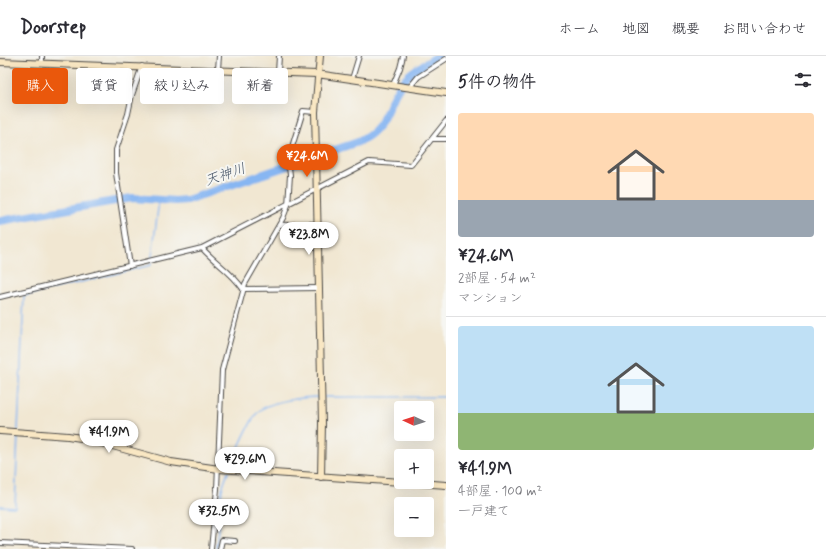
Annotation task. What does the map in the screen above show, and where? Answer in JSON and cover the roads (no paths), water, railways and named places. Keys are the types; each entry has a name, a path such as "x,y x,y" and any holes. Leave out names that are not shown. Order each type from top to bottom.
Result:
{"street":[{"path":"218,68 219,56"},
{"path":"278,68 279,56"},
{"path":"320,56 317,74 315,112 322,423 321,476"},
{"path":"352,79 359,56"},
{"path":"393,85 400,68 402,56"},
{"path":"0,62 42,59 180,68"},
{"path":"409,88 418,77 446,59"},
{"path":"130,266 116,173 116,150 142,66"},
{"path":"288,73 317,74 446,93"},
{"path":"211,549 219,469 222,370 243,289 279,225 288,205 290,175 288,160 302,111 315,112"},
{"path":"0,297 202,248 316,191 369,162 411,166 446,121"},
{"path":"432,139 446,139"},
{"path":"279,225 317,224"},
{"path":"202,248 212,259 236,278 243,289"},
{"path":"243,289 319,288"},
{"path":"0,431 68,436 87,439 171,462 219,469 394,481"},
{"path":"434,484 446,485"},
{"path":"220,549 222,540 235,541"},
{"path":"0,544 132,549"}],"waterway":[{"name":"天神川","path":"0,221 132,198 175,201 187,200 358,142 376,129 386,114 393,96 408,75 438,56"},
{"path":"18,430 24,296 151,265 159,200"},
{"path":"230,467 254,417 263,408 278,402 320,397"},
{"path":"324,397 446,397"},
{"path":"0,506 15,507 18,433"},
{"path":"216,549 222,489 228,472"}]}
